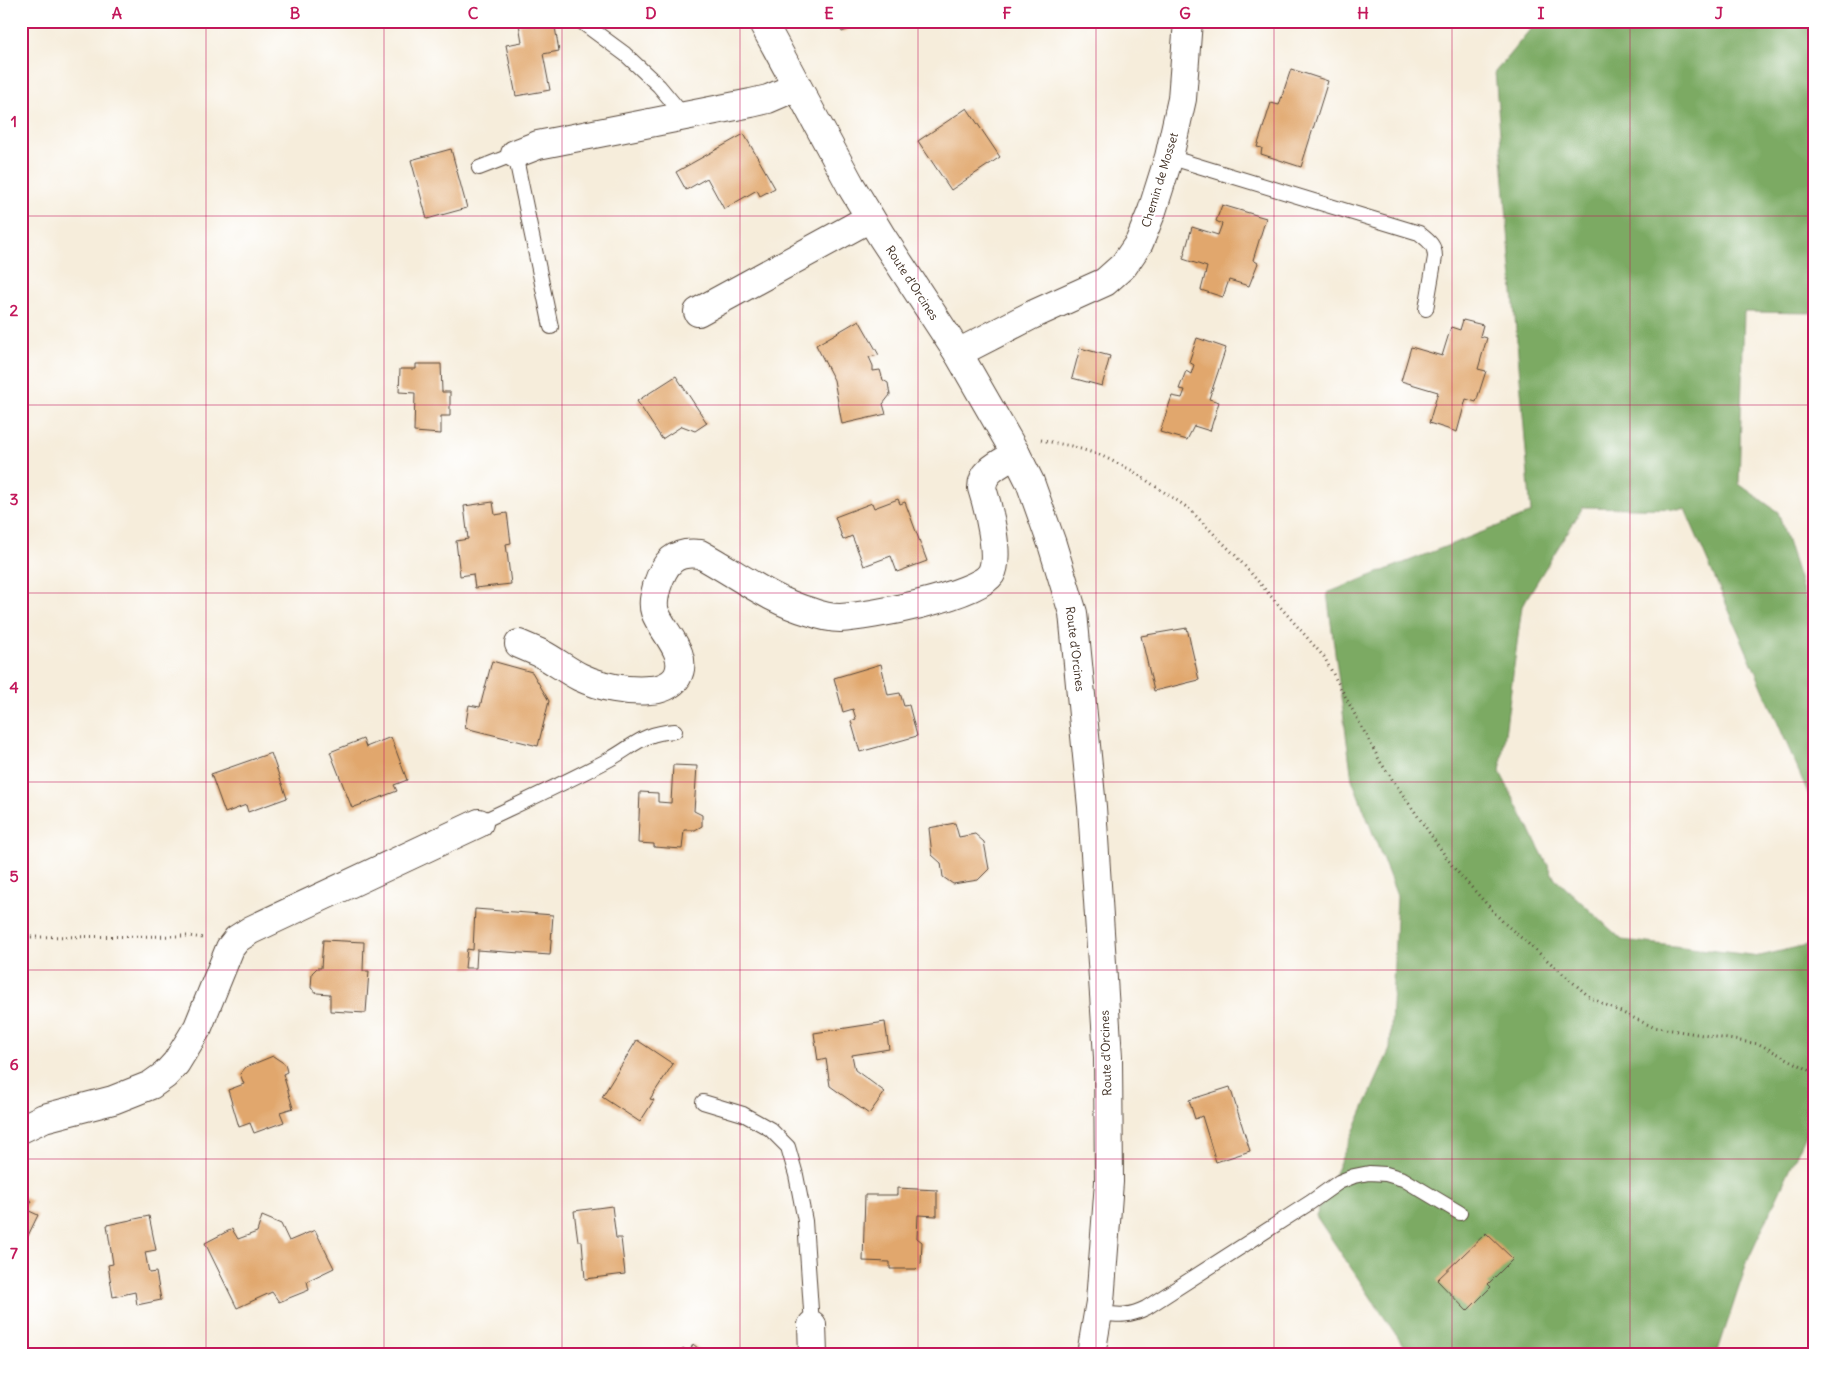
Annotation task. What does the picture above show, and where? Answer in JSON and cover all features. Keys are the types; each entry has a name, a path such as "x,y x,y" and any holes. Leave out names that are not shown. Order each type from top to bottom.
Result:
{"street":[{"name":"Route d'Orcines","path":"762,21 796,87 870,218 958,353 1014,450 1030,482 1052,544 1073,613 1092,807 1108,1067 1109,1182 1098,1313 1091,1354"},
{"name":"Chemin de Mosset","path":"958,353 1032,315 1105,282 1124,265 1139,243 1152,211 1169,157 1182,99 1188,21"},
{"path":"515,154 538,145 768,99 796,87"},
{"path":"698,312 870,218"},
{"path":"519,644 540,653 580,677 598,684 635,691 654,690 666,686 675,681 680,672 680,656 655,612 653,599 662,570 673,558 688,552 700,554 784,603 811,613 838,618 870,615 918,604 968,589 984,581 992,573 994,559 994,538 982,481 986,474 1014,450"},
{"path":"21,1129 44,1118 113,1100 151,1085 165,1075 176,1063 198,1028 230,948 237,939 251,930 479,823"},
{"path":"812,1325 813,1354"}],"lane":[{"path":"583,23 624,54 659,86 684,116"},
{"path":"479,168 515,154 551,328"},
{"path":"1169,157 1419,233 1431,242 1435,249 1426,309"},
{"path":"479,823 611,759 648,735 675,730"},
{"path":"702,1102 743,1114 770,1129 788,1147 796,1175 805,1221 812,1325"},
{"path":"1098,1313 1123,1316 1134,1314 1146,1308 1339,1182 1354,1176 1369,1173 1386,1174 1403,1179 1460,1213"}],"path":[{"path":"1014,450 1028,441 1044,440 1100,455 1131,470 1188,508 1235,554 1324,657 1381,763 1453,867 1502,922 1591,998 1653,1027 1759,1044 1815,1073"},
{"path":"21,937 189,936 209,940 230,948"}],"green space":[{"path":"1537,21 1815,21 1815,313 1744,312 1739,484 1778,512 1815,629 1815,809 1685,509 1583,507 1522,606 1500,772 1554,877 1622,940 1760,956 1815,943 1815,1115 1748,1260 1717,1354 1409,1354 1316,1216 1390,1049 1397,896 1352,779 1327,593 1531,513 1495,72"}],"building":[{"path":"532,21 554,21 559,51 543,54 550,90 516,96 506,45 522,42 519,24"},
{"path":"837,21 868,21 842,32"},
{"path":"1291,69 1328,81 1301,167 1261,154 1262,148 1257,147 1271,103 1279,105"},
{"path":"967,108 1000,157 951,190 918,141"},
{"path":"744,134 775,188 760,196 757,190 724,209 707,178 686,190 676,172"},
{"path":"451,149 467,208 427,219 411,160"},
{"path":"1222,205 1266,218 1253,260 1258,263 1249,286 1229,280 1223,297 1201,290 1207,267 1183,259 1192,227 1218,235 1222,224 1216,221"},
{"path":"859,320 879,355 869,357 873,371 880,370 883,380 888,383 890,395 883,404 886,414 842,424 834,380 816,345"},
{"path":"1463,320 1483,325 1480,336 1487,338 1478,369 1486,371 1476,402 1466,399 1457,432 1429,423 1438,392 1401,381 1411,347 1442,356 1451,327 1460,330"},
{"path":"1197,338 1226,348 1209,399 1219,402 1210,431 1194,426 1187,440 1160,432 1172,396 1182,398 1185,390 1179,389 1186,371 1191,374 1194,365 1189,362"},
{"path":"1080,348 1110,356 1102,386 1072,378"},
{"path":"416,364 441,364 442,392 450,392 450,416 441,416 441,434 414,432 415,393 399,392 400,369 416,369"},
{"path":"676,376 707,423 695,431 682,426 662,439 637,401"},
{"path":"898,499 900,504 905,502 927,561 897,572 891,556 864,566 852,536 843,540 835,517 872,503 874,508"},
{"path":"493,502 495,515 507,513 511,543 506,544 511,584 475,588 473,574 460,576 456,541 468,539 464,506"},
{"path":"1187,628 1199,680 1154,691 1141,636"},
{"path":"492,661 532,672 549,701 538,746 465,728 469,705 480,707"},
{"path":"881,664 888,695 900,693 904,706 909,705 917,736 860,752 851,721 856,719 853,709 843,712 834,678"},
{"path":"391,737 407,780 394,785 397,791 352,808 330,752 363,739 366,747"},
{"path":"271,753 287,798 248,812 246,805 225,813 211,774"},
{"path":"673,765 697,766 694,811 702,815 702,826 695,830 684,830 682,849 654,847 654,844 638,843 640,792 658,793 658,802 671,803"},
{"path":"955,823 959,837 975,834 984,842 989,869 978,880 953,884 943,877 941,863 932,855 929,828"},
{"path":"475,909 553,915 550,955 477,950 476,968 465,968 467,949 473,950"},
{"path":"323,940 364,942 363,971 369,971 366,1013 330,1011 330,994 317,993 311,988 312,973 317,968 321,968"},
{"path":"885,1022 889,1049 852,1055 855,1070 885,1092 869,1114 830,1086 826,1059 818,1061 814,1033"},
{"path":"637,1040 673,1064 650,1099 654,1100 640,1122 602,1097"},
{"path":"273,1056 285,1064 287,1072 283,1074 293,1108 280,1112 284,1122 254,1133 250,1123 239,1127 228,1090 244,1084 240,1074 246,1067"},
{"path":"1230,1087 1250,1151 1216,1162 1202,1116 1195,1119 1189,1100"},
{"path":"897,1188 937,1190 937,1216 918,1215 917,1238 922,1242 921,1264 916,1269 890,1269 890,1262 863,1261 865,1195 897,1195"},
{"path":"21,1196 32,1201 27,1210 38,1215 21,1250"},
{"path":"612,1206 616,1238 621,1238 625,1274 585,1279 582,1241 578,1241 574,1211"},
{"path":"149,1216 156,1250 145,1252 149,1273 156,1272 161,1300 137,1305 135,1292 113,1297 108,1265 113,1264 107,1225"},
{"path":"262,1216 281,1224 289,1241 315,1230 334,1268 307,1281 309,1290 279,1302 272,1292 237,1308 205,1243 232,1229 238,1239 257,1232"},
{"path":"1486,1233 1513,1259 1488,1284 1491,1287 1467,1311 1437,1280"},
{"path":"693,1344 705,1354 679,1354 683,1348 689,1353"}]}
